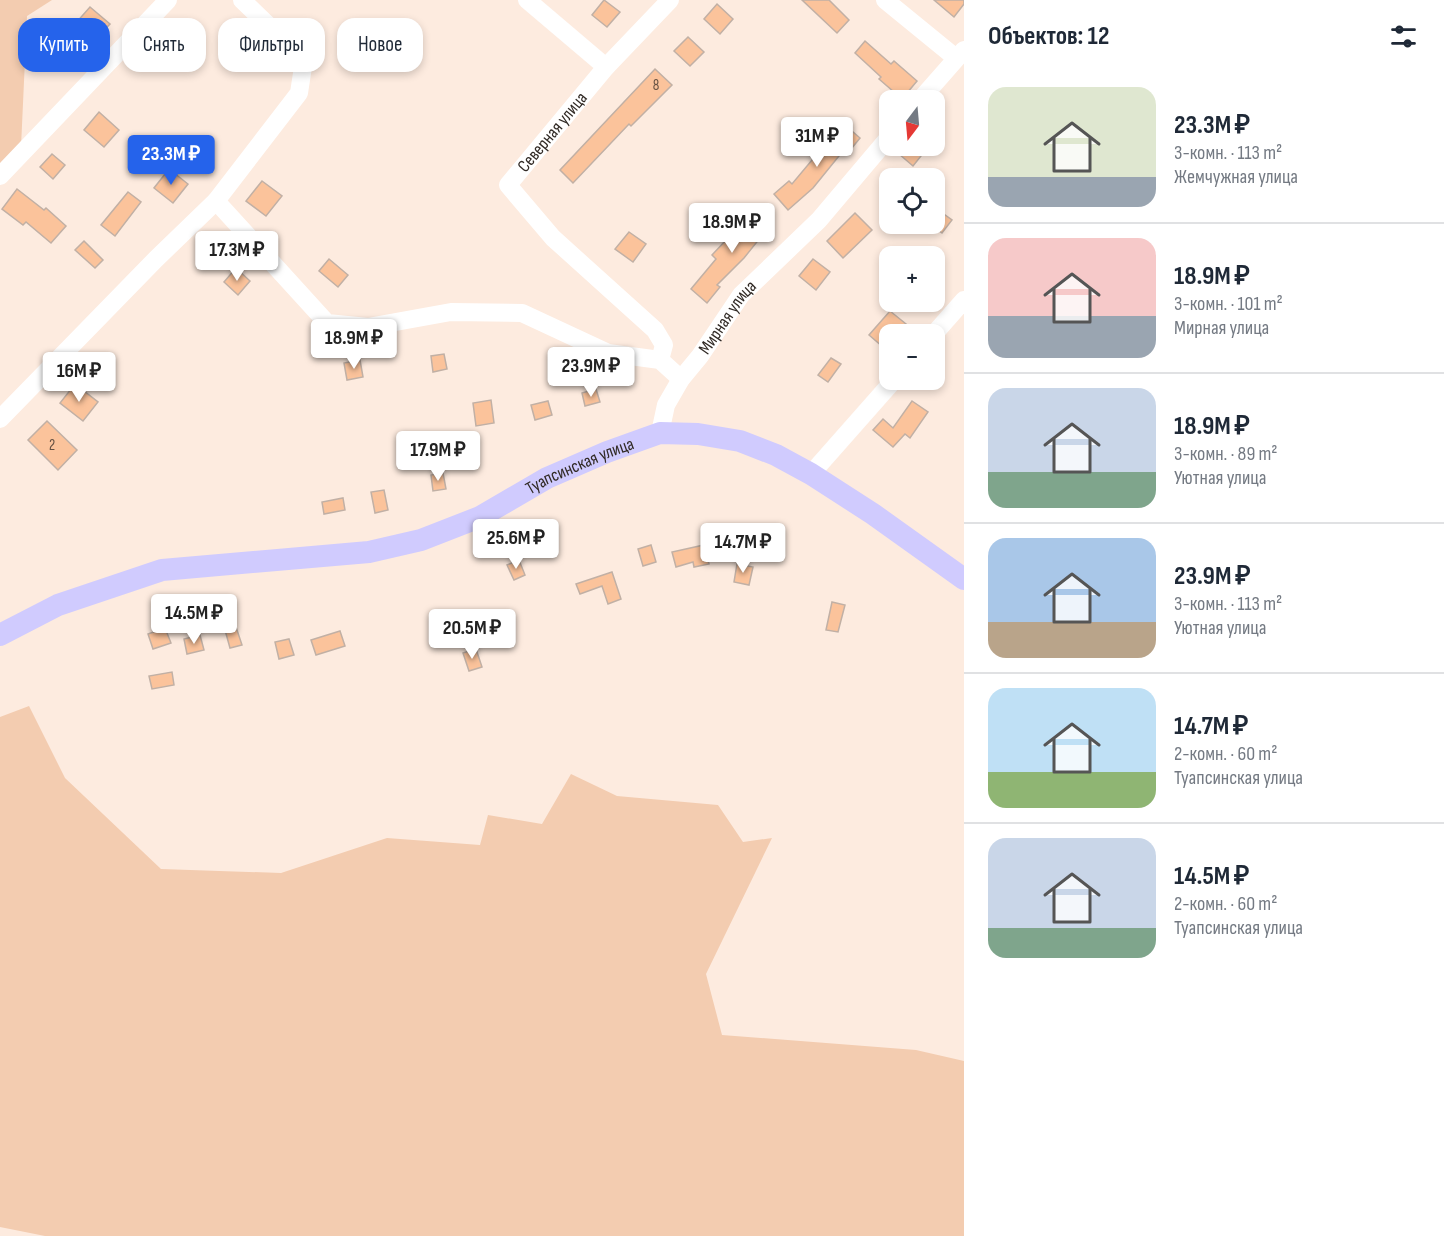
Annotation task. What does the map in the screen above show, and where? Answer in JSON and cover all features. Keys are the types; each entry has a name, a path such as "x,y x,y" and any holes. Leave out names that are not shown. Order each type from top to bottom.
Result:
{"main road":[{"name":"Туапсинская улица","path":"0,634 58,605 162,570 369,552 421,540 480,517 547,478 607,452 660,433 698,434 740,441 776,455 812,474 873,514 964,579"}],"street":[{"path":"0,176 168,0"},
{"path":"0,419 216,201 298,93 304,60 242,0"},
{"path":"527,0 606,67"},
{"name":"Северная улица","path":"660,360 664,345 655,330 552,238 508,185 606,67 670,0"},
{"path":"885,0 960,54 929,90"},
{"name":"Мирная улица","path":"660,433 666,405 681,379 700,356 741,295 819,220 879,149"},
{"path":"216,201 327,323 368,327 451,312 522,313 608,353 660,360 681,379"},
{"path":"943,324 964,300"},
{"path":"812,474 885,390"}],"shaded area":[{"path":"0,0 52,0 27,18 18,18 18,72 24,72 21,147 0,170"},
{"path":"29,706 65,778 161,869 281,873 387,838 480,845 488,815 542,824 571,774 617,796 718,805 743,842 772,838 706,974 722,1035 916,1050 964,1061 964,1236 45,1236 0,1227 0,717"}],"building":[{"path":"604,0 620,12 607,27 592,15"},
{"path":"802,0 829,0 849,20 837,33"},
{"path":"934,0 964,0 964,4 954,17"},
{"path":"717,4 733,19 720,34 704,19"},
{"path":"90,7 103,18 80,18"},
{"path":"688,37 704,52 690,66 674,51"},
{"path":"865,41 891,64 894,61 917,81 910,90 892,90 855,53"},
{"path":"655,69 672,85 631,126 629,124 573,183 560,170"},
{"path":"99,112 119,130 104,147 84,130"},
{"path":"845,125 860,138 847,154 843,151 813,188 788,210 774,194 789,181 792,184 828,141 830,142"},
{"path":"52,154 65,165 53,179 40,167"},
{"path":"901,156 921,156 913,166"},
{"path":"169,169 188,184 173,203 154,188"},
{"path":"262,181 282,196 266,216 246,201"},
{"path":"17,189 44,210 46,208 66,226 51,243 26,222 23,225 2,209"},
{"path":"128,192 141,202 115,236 101,225"},
{"path":"756,208 773,222 744,258 717,285 720,287 707,303 691,289 716,259 712,255 728,238 730,239"},
{"path":"855,213 872,230 843,258 827,241"},
{"path":"945,215 952,220 945,229"},
{"path":"629,232 646,244 633,262 615,249"},
{"path":"84,241 103,260 95,268 75,250"},
{"path":"329,259 348,275 338,287 319,271"},
{"path":"813,259 830,272 816,290 799,276"},
{"path":"236,268 250,281 238,295 224,282"},
{"path":"889,312 906,324 879,324 879,344 869,335"},
{"path":"444,354 447,369 433,372 431,356"},
{"path":"831,358 841,364 828,382 818,375"},
{"path":"360,360 363,377 347,380 344,363"},
{"path":"75,384 98,402 83,421 60,403"},
{"path":"596,389 600,402 585,406 582,393"},
{"path":"491,400 494,423 476,426 473,403"},
{"path":"548,401 552,415 535,420 531,405"},
{"path":"912,401 928,412 910,438 905,434 893,447 873,430 883,419 893,428"},
{"path":"47,421 77,450 58,470 28,440"},
{"path":"443,473 446,489 433,491 431,475"},
{"path":"384,490 388,510 375,513 371,492"},
{"path":"343,498 345,510 324,514 322,502"},
{"path":"651,545 656,562 643,566 638,549"},
{"path":"704,545 709,564 694,567 693,562 676,567 672,552"},
{"path":"519,560 525,575 514,580 507,565"},
{"path":"737,564 753,567 749,585 734,582"},
{"path":"612,572 621,599 608,604 602,586 580,594 576,584"},
{"path":"832,602 845,605 838,632 826,630"},
{"path":"236,627 242,645 230,648 225,630"},
{"path":"165,628 171,643 153,649 148,634"},
{"path":"340,631 345,646 316,655 311,640"},
{"path":"200,635 204,650 187,654 184,639"},
{"path":"289,639 294,655 279,659 275,642"},
{"path":"476,649 482,667 469,671 463,653"},
{"path":"172,672 174,685 152,689 149,676"}]}
